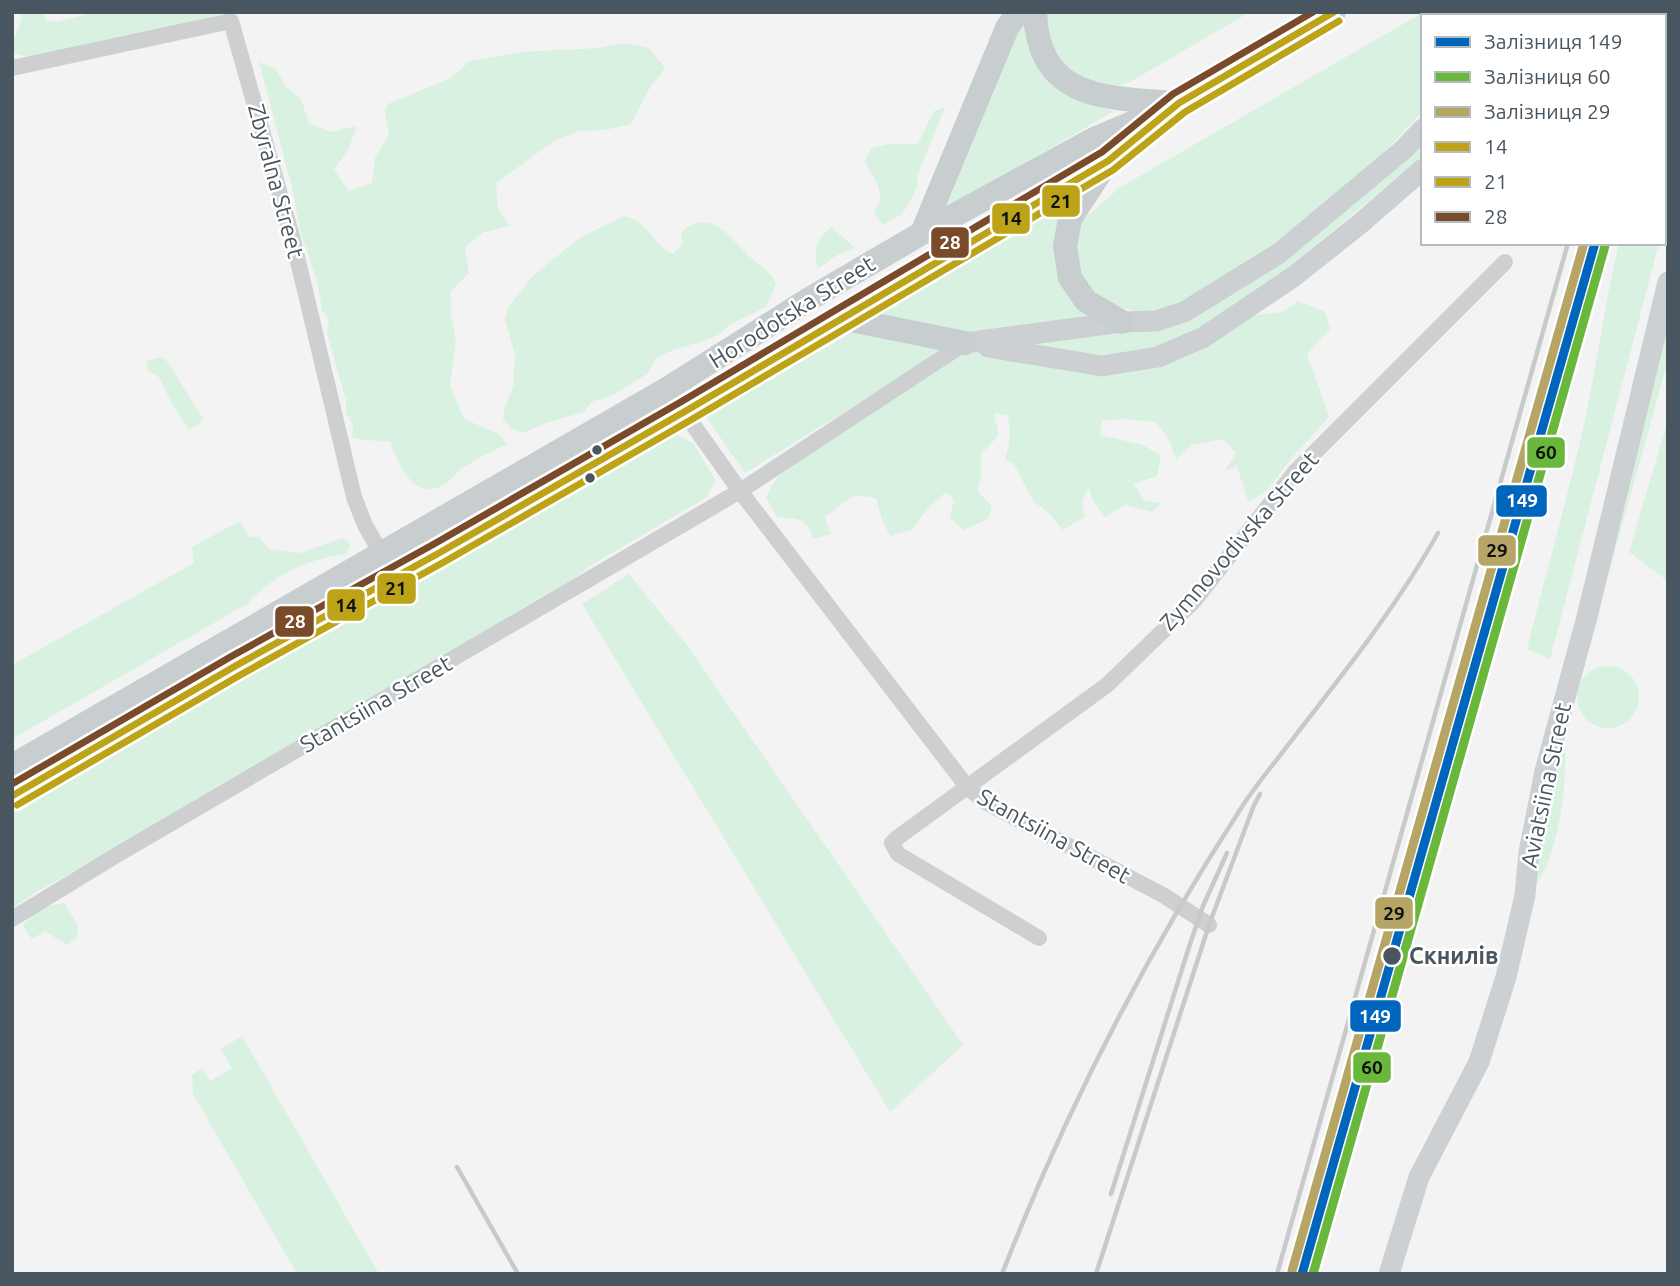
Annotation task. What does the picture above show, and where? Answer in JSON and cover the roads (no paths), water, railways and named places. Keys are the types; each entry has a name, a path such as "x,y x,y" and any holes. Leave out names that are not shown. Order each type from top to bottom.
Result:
{"main road":[{"path":"922,233 1007,28 1018,12"},
{"path":"1035,12 1036,30 1045,60 1060,77 1079,88 1110,98 1179,103"},
{"name":"Horodotska Street","path":"12,766 667,389 811,298 922,233 1094,139 1179,103 1334,12"},
{"name":"Horodotska Street","path":"12,796 237,665 395,578 684,412 1108,161 1179,103"},
{"path":"1108,161 1070,219 1065,246 1070,278 1086,301 1122,322"},
{"path":"841,318 965,343"}],"street":[{"name":"Zbyralna Street","path":"12,68 231,21 293,240 354,497 381,554"},
{"path":"965,343 1122,322 1156,321 1184,312 1278,254 1403,150 1421,131"},
{"path":"965,343 1102,366 1158,357 1204,337 1293,277 1421,171"},
{"name":"Zymnovodivska Street","path":"1039,938 898,854 892,844 1107,685 1184,610 1295,471 1505,262"},
{"name":"Aviatsiina Street","path":"1389,1274 1419,1177 1479,1062 1506,977 1525,895 1545,771 1587,617 1668,282"},
{"name":"Stantsiina Street","path":"12,919 115,856 740,491 965,343"},
{"name":"Stantsiina Street","path":"684,412 740,491 968,788 987,803 1163,895 1209,925"},
{"path":"381,554 395,578"}],"railway":[{"path":"1277,1274 1567,245"},
{"path":"1290,1274 1579,245"},
{"path":"1002,1274 1080,1095 1170,923 1259,782 1372,635 1438,533"},
{"path":"1096,1274 1209,925 1260,794"},
{"path":"1111,1194 1189,947 1203,906 1227,853"},
{"path":"457,1167 518,1274"}],"rail line":[{"name":"29","path":"1292,1271 1583,245"},
{"name":"149","path":"1302,1274 1594,245"},
{"name":"60","path":"1313,1274 1605,246"}],"place":[{"name":"Скнилів","path":"1392,956"}]}
